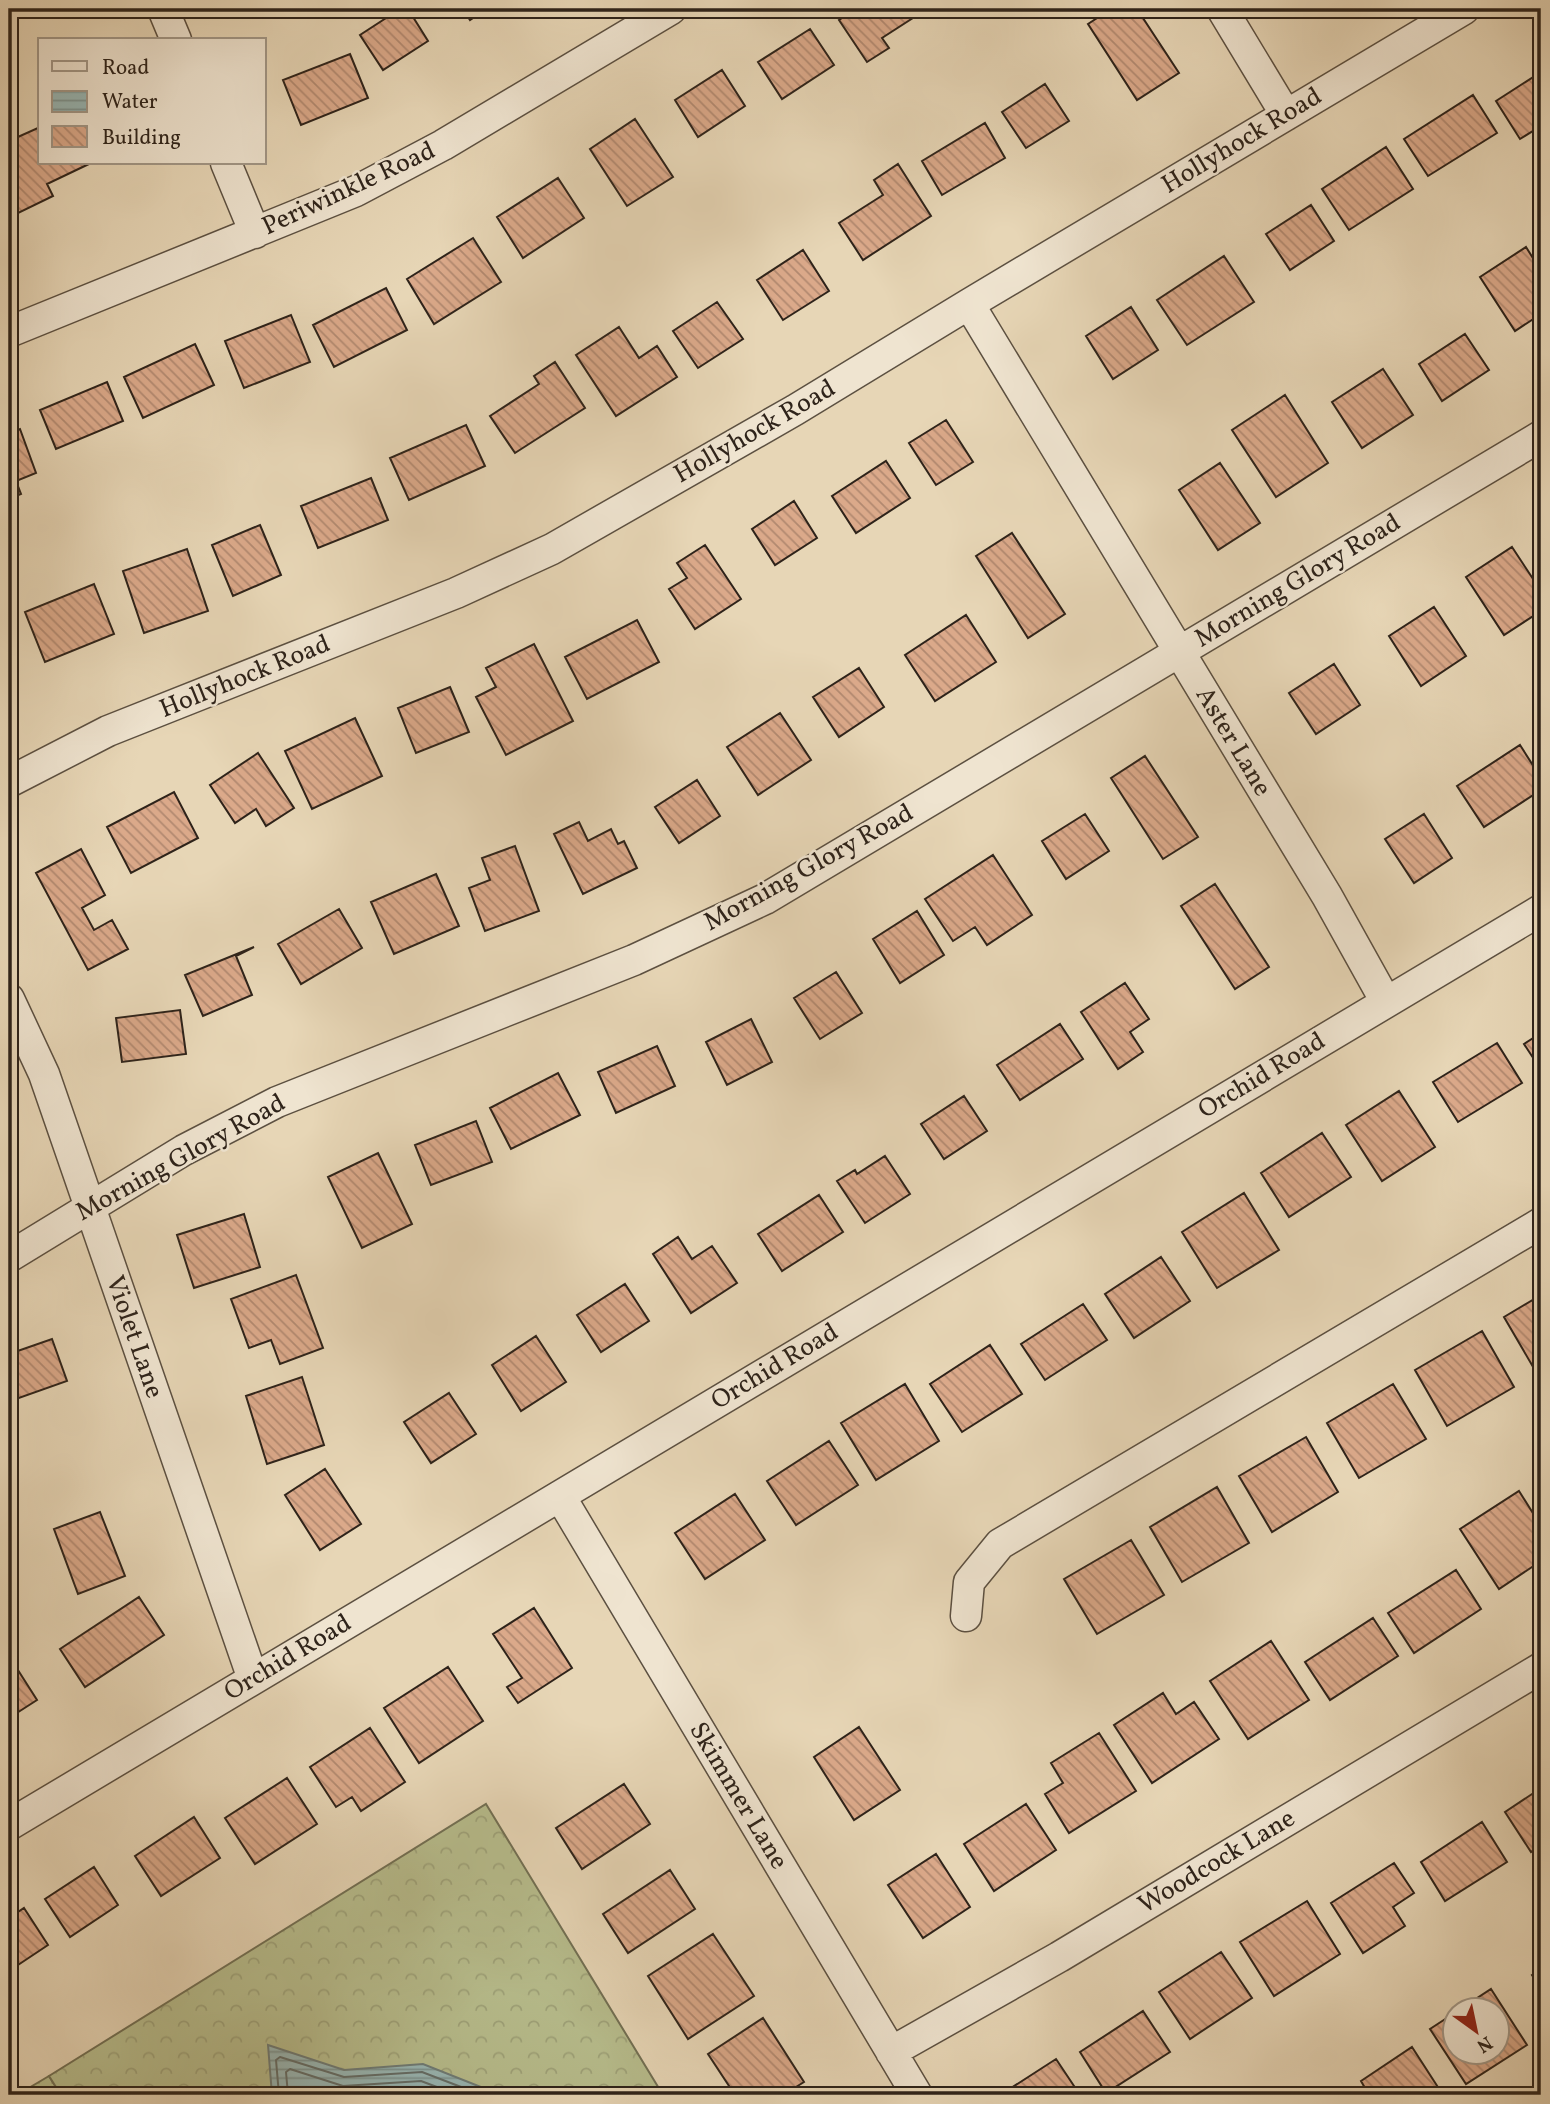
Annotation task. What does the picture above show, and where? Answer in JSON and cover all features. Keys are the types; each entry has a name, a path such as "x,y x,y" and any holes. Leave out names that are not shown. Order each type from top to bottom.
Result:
{"street":[{"path":"163,9 175,38"},
{"name":"Periwinkle Road","path":"9,332 356,191 432,151 671,9"},
{"path":"1222,9 1286,115"},
{"name":"Hollyhock Road","path":"9,782 108,731 456,593 552,549 795,410 1464,9"},
{"path":"226,164 255,233"},
{"name":"Aster Lane","path":"969,304 1327,896 1386,1002"},
{"name":"Morning Glory Road","path":"9,1257 184,1150 277,1102 634,960 765,899 1541,436"},
{"name":"Orchid Road","path":"9,1825 1541,910"},
{"name":"Violet Lane","path":"9,999 44,1074 253,1679"},
{"path":"966,1616 969,1582 1000,1545 1541,1223"},
{"name":"Skimmer Lane","path":"560,1496 917,2095"},
{"name":"Woodcock Lane","path":"891,2052 1059,1957 1541,1668"}],"green space":[{"path":"486,1804 663,2095 61,2095 49,2076"},
{"path":"49,2076 61,2095 17,2095"}],"water":[{"path":"268,2045 344,2070 423,2064 501,2095 272,2095"}],"building":[{"path":"400,9 408,9 428,41 383,70 360,35"},
{"path":"463,9 486,9 470,20"},
{"path":"856,9 911,9 916,16 882,38 889,48 867,62 839,20"},
{"path":"1111,9 1137,9 1179,73 1137,100 1088,24"},
{"path":"810,29 834,65 782,99 758,62"},
{"path":"350,54 368,98 301,125 283,80"},
{"path":"722,70 745,106 698,137 675,100"},
{"path":"1541,72 1541,126 1520,139 1496,101"},
{"path":"1045,84 1069,121 1026,148 1002,112"},
{"path":"1473,95 1497,133 1428,176 1404,139"},
{"path":"635,119 673,177 627,206 590,149"},
{"path":"985,123 1005,158 942,195 922,161"},
{"path":"38,128 38,164 89,164 47,184 53,196 10,217 9,141"},
{"path":"1386,147 1413,189 1349,230 1322,189"},
{"path":"898,164 931,216 863,260 839,223 883,195 874,180"},
{"path":"558,178 584,218 523,258 497,217"},
{"path":"1311,205 1334,241 1290,270 1266,234"},
{"path":"473,238 501,282 434,324 407,279"},
{"path":"1526,247 1541,271 1541,314 1515,331 1480,277"},
{"path":"803,250 829,291 783,320 757,280"},
{"path":"1224,256 1254,302 1187,345 1157,300"},
{"path":"386,288 407,330 334,367 313,325"},
{"path":"717,302 743,339 698,368 673,331"},
{"path":"1131,307 1158,350 1113,379 1086,336"},
{"path":"291,315 310,362 244,388 225,341"},
{"path":"619,327 639,358 657,346 677,377 616,416 576,355"},
{"path":"1465,334 1489,370 1442,401 1419,364"},
{"path":"195,344 214,385 143,418 124,377"},
{"path":"555,362 585,408 515,453 490,416 539,384 534,376"},
{"path":"1383,369 1413,415 1362,448 1332,402"},
{"path":"107,382 123,421 56,449 40,410"},
{"path":"1285,395 1328,463 1276,497 1232,430"},
{"path":"946,420 973,462 936,485 909,443"},
{"path":"466,425 485,466 409,500 390,458"},
{"path":"20,429 36,473 16,481 21,494 9,499 9,434"},
{"path":"886,461 910,498 856,533 832,496"},
{"path":"1220,463 1260,523 1218,550 1179,490"},
{"path":"371,478 388,520 318,548 301,506"},
{"path":"794,501 817,538 775,565 752,529"},
{"path":"260,525 281,575 233,596 212,545"},
{"path":"1012,533 1065,614 1028,638 976,556"},
{"path":"705,545 741,599 695,629 669,589 687,578 677,563"},
{"path":"1512,547 1541,591 1541,611 1504,635 1466,577"},
{"path":"187,549 208,611 144,633 123,571"},
{"path":"94,584 114,634 45,662 25,612"},
{"path":"1434,607 1466,656 1421,686 1389,636"},
{"path":"966,615 996,662 935,701 905,655"},
{"path":"637,620 659,662 587,699 565,657"},
{"path":"534,644 573,721 506,755 476,697 496,687 486,668"},
{"path":"1334,664 1360,705 1316,734 1289,693"},
{"path":"859,668 884,707 839,737 813,697"},
{"path":"450,687 469,732 416,753 398,708"},
{"path":"780,713 811,760 758,795 727,747"},
{"path":"355,718 382,776 312,809 285,751"},
{"path":"1520,745 1541,778 1541,790 1484,827 1457,786"},
{"path":"258,753 294,808 266,826 256,809 235,823 210,785"},
{"path":"1145,756 1198,837 1163,859 1111,778"},
{"path":"697,780 720,816 679,843 655,807"},
{"path":"174,792 198,838 131,873 107,827"},
{"path":"1085,814 1109,851 1066,879 1042,841"},
{"path":"1424,814 1452,858 1414,883 1385,839"},
{"path":"579,822 588,841 611,829 618,844 624,841 637,868 583,894 554,834"},
{"path":"515,846 539,911 485,931 469,888 490,880 482,858"},
{"path":"81,849 105,895 82,908 94,930 112,920 128,949 88,970 36,873"},
{"path":"993,855 1032,915 987,945 975,927 953,941 925,899"},
{"path":"436,874 459,926 394,954 371,902"},
{"path":"1215,884 1269,967 1235,989 1181,906"},
{"path":"339,909 362,948 301,984 278,944"},
{"path":"917,911 944,955 900,983 873,939"},
{"path":"254,947 236,956 252,995 203,1016 185,975"},
{"path":"836,972 862,1013 820,1039 794,998"},
{"path":"1125,983 1149,1019 1130,1032 1143,1052 1118,1069 1081,1012"},
{"path":"180,1010 186,1054 122,1062 116,1018"},
{"path":"751,1019 772,1062 727,1085 706,1042"},
{"path":"1060,1024 1083,1059 1020,1100 997,1065"},
{"path":"1541,1033 1541,1070 1524,1044"},
{"path":"1497,1043 1522,1083 1458,1122 1433,1082"},
{"path":"657,1046 675,1086 616,1113 598,1072"},
{"path":"558,1073 580,1115 511,1149 490,1108"},
{"path":"1399,1091 1435,1147 1382,1181 1346,1125"},
{"path":"964,1096 987,1131 944,1159 921,1124"},
{"path":"476,1121 492,1162 431,1185 415,1145"},
{"path":"1322,1133 1351,1177 1289,1217 1261,1173"},
{"path":"378,1153 412,1224 362,1248 328,1177"},
{"path":"885,1156 910,1194 865,1223 837,1181 855,1170 857,1174"},
{"path":"1244,1193 1279,1250 1217,1288 1182,1232"},
{"path":"819,1195 843,1232 782,1271 758,1234"},
{"path":"244,1214 260,1267 194,1288 177,1235"},
{"path":"678,1237 692,1259 712,1246 737,1283 691,1313 653,1254"},
{"path":"1161,1257 1190,1301 1134,1338 1105,1294"},
{"path":"296,1275 323,1348 280,1364 271,1340 249,1348 231,1299"},
{"path":"625,1284 649,1321 601,1352 577,1315"},
{"path":"1541,1295 1541,1370 1536,1372 1504,1317"},
{"path":"1083,1304 1107,1340 1045,1380 1021,1344"},
{"path":"1482,1331 1514,1387 1447,1426 1415,1370"},
{"path":"536,1336 566,1382 521,1411 492,1365"},
{"path":"52,1339 67,1381 16,1399 9,1378 9,1354"},
{"path":"990,1345 1022,1394 962,1432 930,1384"},
{"path":"302,1377 324,1445 267,1464 246,1396"},
{"path":"905,1384 939,1441 876,1480 841,1423"},
{"path":"1393,1384 1426,1439 1359,1478 1327,1423"},
{"path":"449,1393 476,1434 431,1463 404,1422"},
{"path":"1306,1437 1338,1492 1272,1532 1239,1476"},
{"path":"829,1441 858,1485 796,1525 767,1481"},
{"path":"325,1469 361,1524 320,1550 285,1495"},
{"path":"1217,1487 1249,1543 1182,1582 1150,1527"},
{"path":"1519,1491 1541,1526 1541,1561 1499,1589 1460,1529"},
{"path":"735,1494 765,1540 705,1579 675,1533"},
{"path":"100,1512 125,1576 78,1594 54,1529"},
{"path":"1131,1540 1164,1595 1097,1634 1064,1579"},
{"path":"1456,1570 1481,1609 1414,1653 1388,1613"},
{"path":"139,1597 164,1635 85,1687 60,1649"},
{"path":"534,1608 572,1668 518,1703 507,1687 522,1678 493,1634"},
{"path":"1373,1618 1398,1656 1330,1700 1305,1662"},
{"path":"1271,1641 1309,1700 1248,1739 1210,1681"},
{"path":"9,1656 37,1700 9,1718"},
{"path":"448,1667 483,1721 419,1763 384,1708"},
{"path":"1163,1693 1176,1714 1194,1702 1219,1739 1152,1783 1114,1725"},
{"path":"859,1727 900,1790 854,1820 814,1757"},
{"path":"370,1728 405,1782 361,1811 352,1797 336,1807 310,1767"},
{"path":"1099,1733 1136,1791 1069,1833 1045,1794 1063,1783 1051,1763"},
{"path":"287,1778 317,1824 255,1864 225,1818"},
{"path":"624,1784 650,1824 582,1869 556,1828"},
{"path":"1541,1788 1541,1845 1531,1852 1505,1812"},
{"path":"1026,1804 1056,1850 994,1891 964,1844"},
{"path":"194,1817 220,1858 161,1896 135,1856"},
{"path":"1482,1822 1507,1862 1445,1901 1421,1862"},
{"path":"936,1854 970,1907 923,1938 888,1885"},
{"path":"1394,1863 1414,1893 1393,1907 1405,1926 1363,1953 1331,1903"},
{"path":"94,1867 118,1905 70,1937 45,1899"},
{"path":"670,1870 695,1909 628,1953 603,1914"},
{"path":"1307,1901 1340,1954 1274,1996 1240,1942"},
{"path":"24,1908 48,1945 9,1971 9,1918"},
{"path":"713,1934 754,1996 688,2039 648,1976"},
{"path":"1221,1952 1252,1998 1190,2039 1159,1992"},
{"path":"1541,1969 1541,1989 1532,1975"},
{"path":"1491,1989 1496,1996 1480,1996"},
{"path":"1143,2011 1170,2052 1106,2093 1080,2052"},
{"path":"763,2018 804,2082 783,2095 735,2095 708,2054"},
{"path":"1442,2021 1442,2047 1430,2029"},
{"path":"1512,2022 1527,2045 1512,2055"},
{"path":"1412,2047 1443,2095 1369,2095 1361,2081"},
{"path":"1056,2059 1080,2095 1012,2095 1008,2090"},
{"path":"1454,2066 1494,2066 1466,2084"}]}
